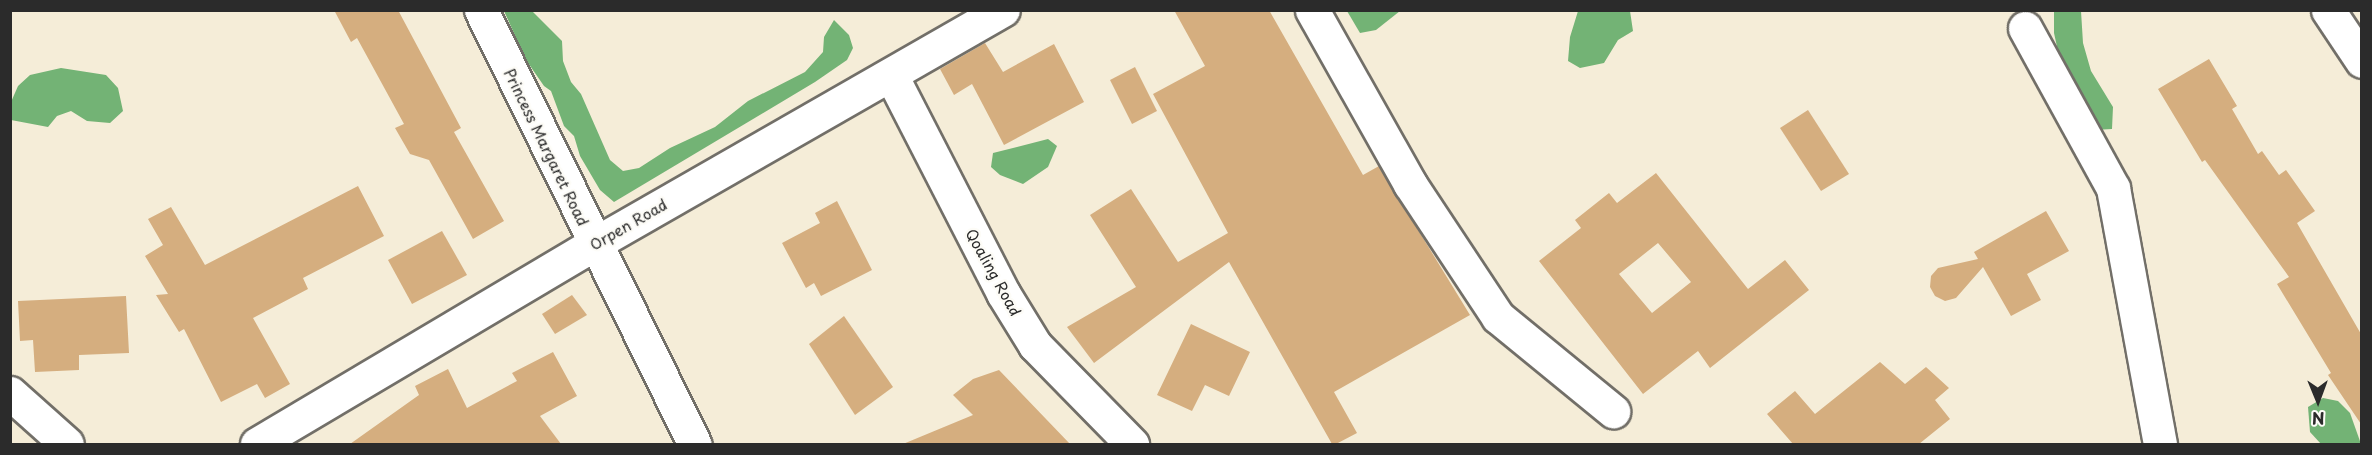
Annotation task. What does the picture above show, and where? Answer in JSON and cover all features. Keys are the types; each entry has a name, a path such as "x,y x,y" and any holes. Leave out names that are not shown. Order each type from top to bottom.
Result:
{"street":[{"name":"Princess Margaret Road","path":"481,10 594,244 696,444"},
{"name":"Orpen Road","path":"257,444 594,244 1003,10"},
{"path":"1312,10 1410,184 1498,317 1613,411"},
{"path":"2328,10 2361,61"},
{"path":"2025,28 2113,188 2160,444"},
{"name":"Qoaling Road","path":"891,75 1003,293 1035,345 1132,444"},
{"path":"10,393 67,444"}],"green space":[{"path":"504,11 532,11 562,41 563,61 571,82 581,94 610,160 623,171 639,168 670,148 715,127 748,101 805,72 823,52 824,37 834,20 849,35 853,48 847,60 815,82 614,202 600,190 580,156 574,136 564,126 551,91 544,86 526,60"},
{"path":"1347,11 1400,11 1376,30 1360,33"},
{"path":"1578,11 1630,11 1633,31 1618,40 1604,63 1580,68 1568,61 1570,37"},
{"path":"2054,11 2081,11 2083,43 2091,71 2113,107 2112,129 2094,130 2061,65 2054,33"},
{"path":"61,68 106,75 118,88 123,111 110,123 87,121 71,111 57,116 48,127 11,120 11,102 18,86 30,75"},
{"path":"1048,139 1057,146 1048,167 1023,184 1000,175 991,167 993,153"},
{"path":"2323,398 2338,401 2350,413 2361,444 2321,444 2310,432 2308,407"}],"building":[{"path":"334,10 398,10 461,128 454,132 504,221 473,239 429,160 410,154 395,128 404,124 357,38 351,42"},
{"path":"1174,10 1269,10 1363,175 1379,166 1470,315 1334,392 1357,433 1336,444 1332,444 1229,262 1094,363 1067,327 1136,287 1090,215 1131,189 1178,262 1228,233 1153,94 1205,66"},
{"path":"985,43 1003,72 1054,44 1084,102 1004,145 972,84 954,95 940,69"},
{"path":"2209,59 2237,106 2232,109 2258,154 2262,151 2279,175 2286,170 2315,211 2297,223 2361,334 2361,424 2328,375 2331,373 2277,284 2289,277 2205,160 2202,162 2158,89"},
{"path":"1135,67 1157,111 1132,124 1110,80"},
{"path":"1808,110 1849,174 1821,191 1780,128"},
{"path":"1656,173 1748,289 1785,260 1809,290 1710,368 1698,351 1643,394 1539,261 1581,228 1575,220 1609,193 1617,203","holes":["1658,243 1691,282 1652,313 1619,274"]},
{"path":"358,186 384,236 303,278 308,289 253,318 290,384 265,398 257,384 221,402 184,329 179,332 156,295 168,294 145,256 163,245 148,219 171,207 205,265"},
{"path":"837,201 872,270 821,296 814,283 806,288 782,243 820,223 815,213"},
{"path":"2046,211 2069,251 2027,274 2041,300 2011,316 1983,267 1956,298 1945,301 1935,296 1930,287 1931,276 1938,268 1978,259 1974,252"},
{"path":"442,231 467,275 412,304 388,260"},
{"path":"572,295 587,315 555,334 542,314"},
{"path":"126,296 129,353 79,355 79,370 35,372 33,340 20,341 18,301"},
{"path":"844,316 893,387 855,415 809,344"},
{"path":"1191,324 1250,352 1229,396 1205,385 1192,411 1157,395"},
{"path":"553,352 577,396 540,416 561,444 350,444 419,395 415,386 448,369 467,408 517,381 512,373"},
{"path":"1880,362 1905,384 1926,367 1949,388 1935,400 1950,419 1919,444 1793,444 1767,414 1795,391 1815,414"},
{"path":"999,370 1070,444 903,444 973,415 953,395 973,379"}]}
